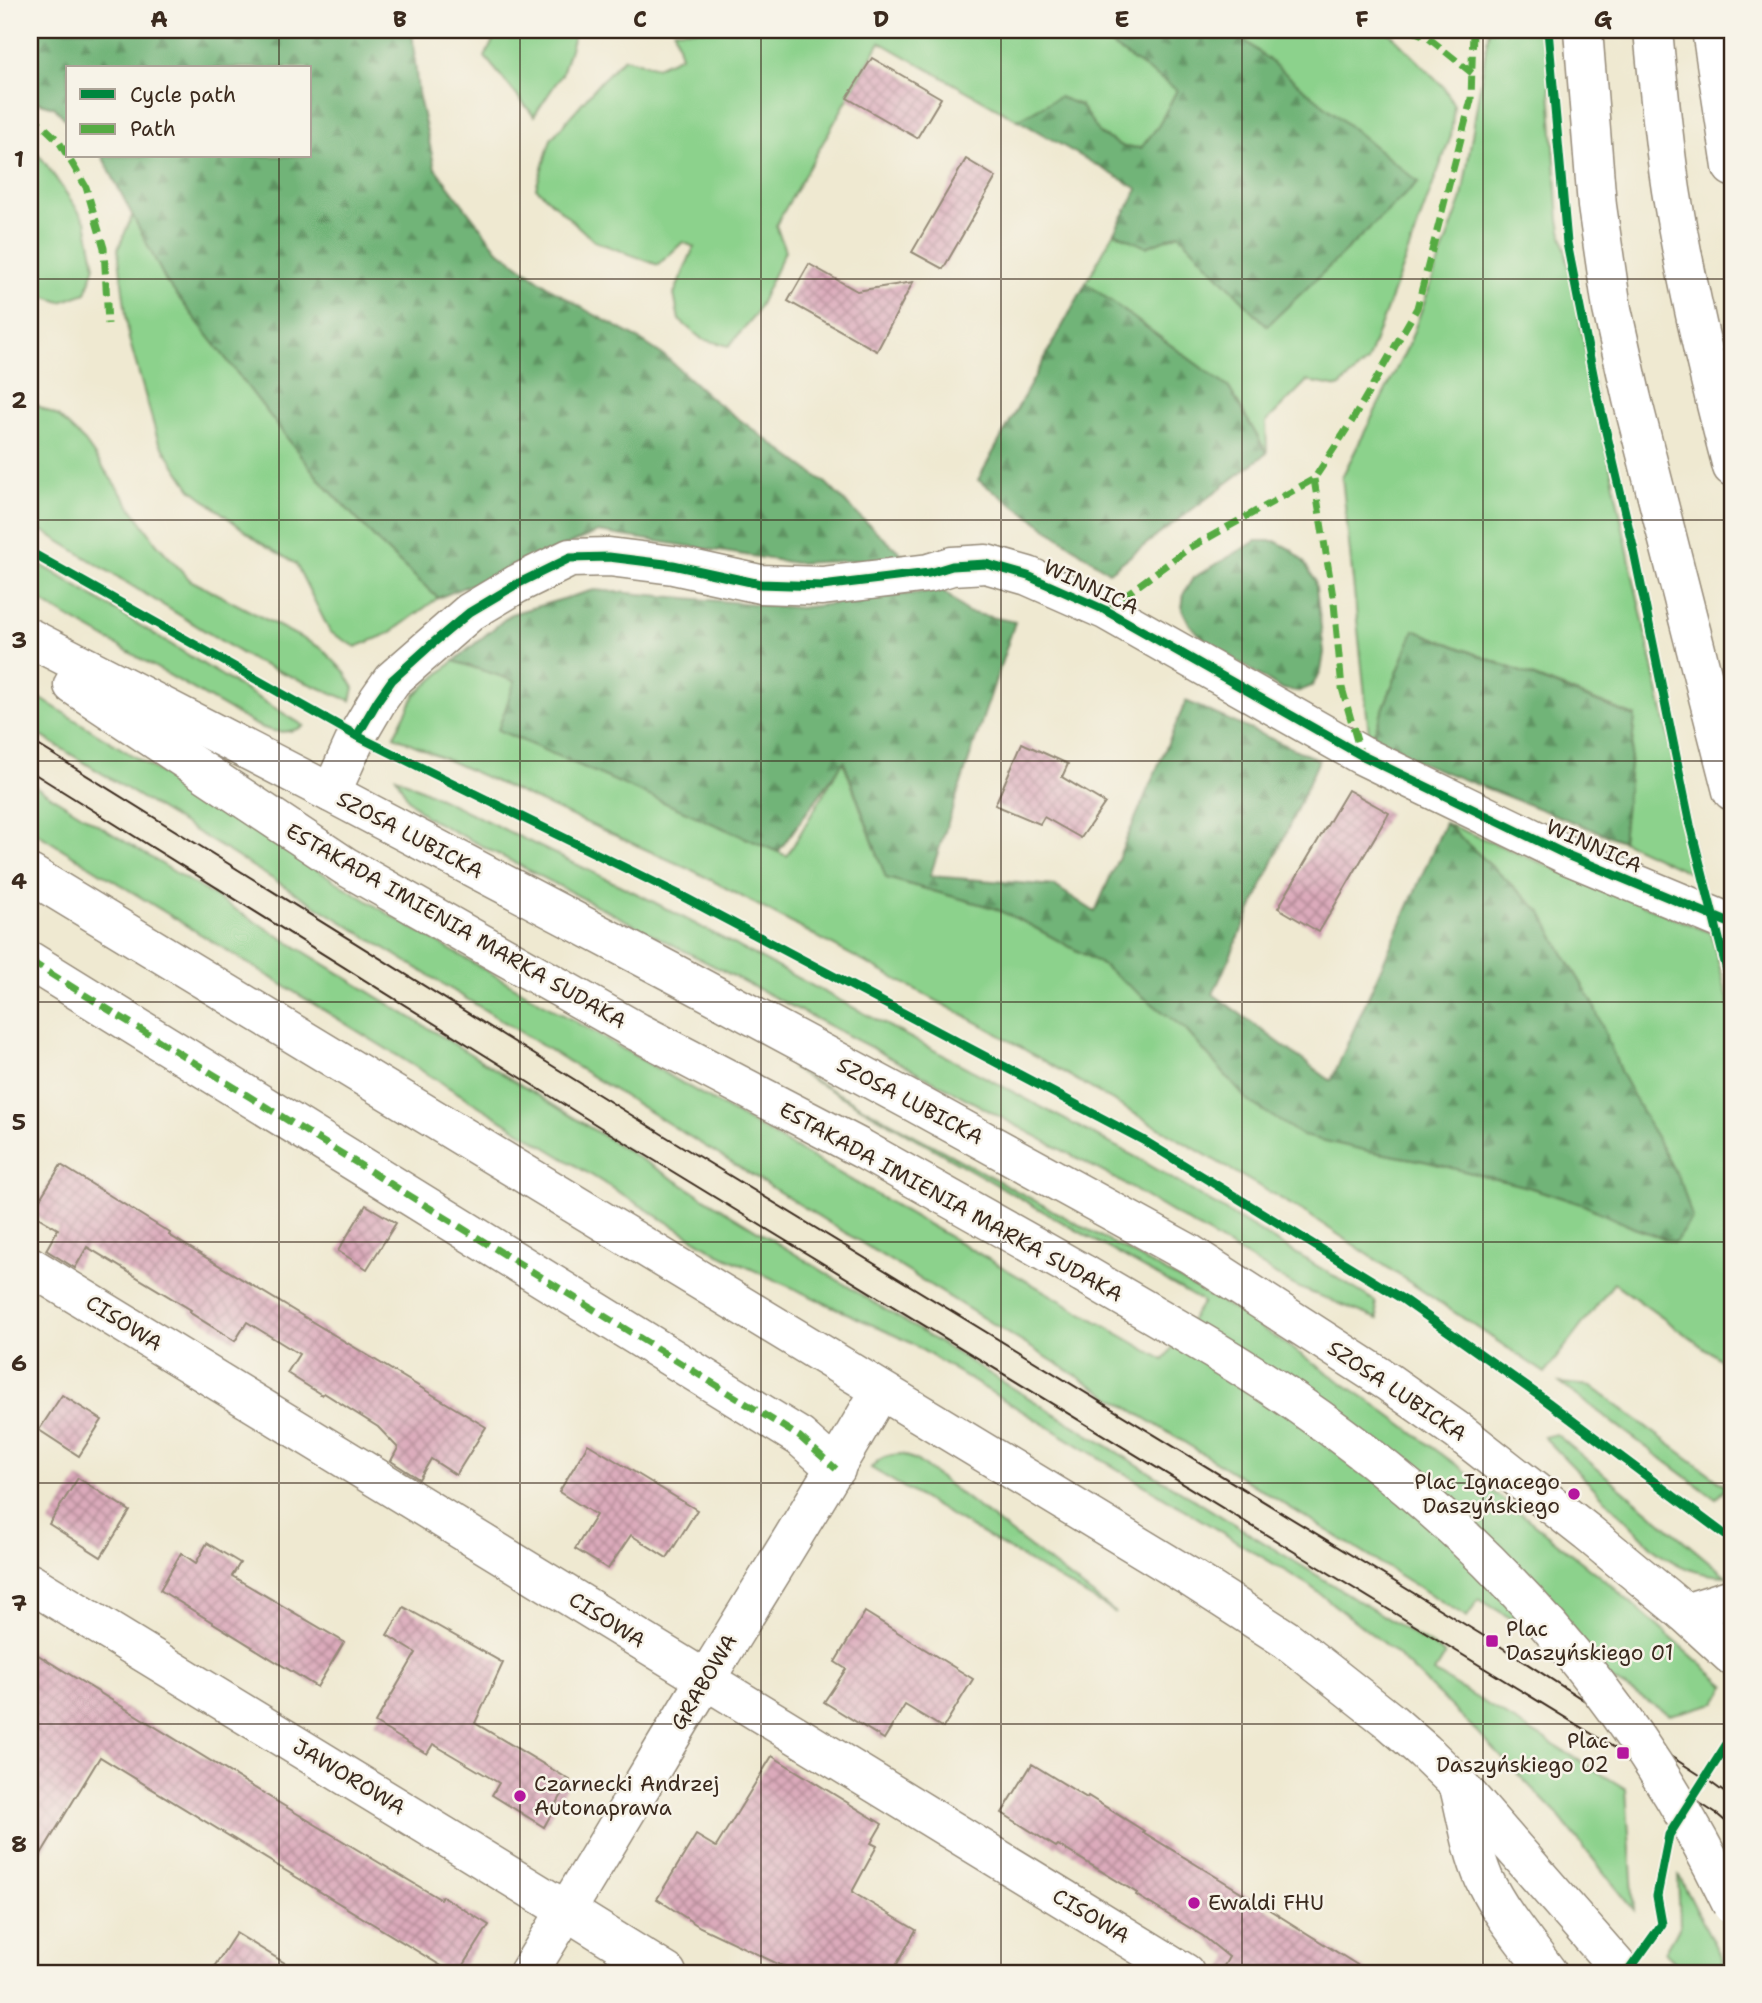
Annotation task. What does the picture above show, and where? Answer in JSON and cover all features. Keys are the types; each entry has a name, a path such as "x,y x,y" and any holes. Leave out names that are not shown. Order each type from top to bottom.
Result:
{"main road":[{"path":"1583,30 1597,206 1612,309 1632,400 1732,791"},
{"path":"1653,30 1671,190 1713,395 1732,467"},
{"path":"1711,30 1732,167"},
{"name":"WINNICA","path":"331,793 357,736 392,680 471,612 517,584 570,558 609,557 673,565 760,584 822,586 929,573 952,566 986,564 1028,576 1105,610 1361,755 1567,855 1732,924"},
{"name":"SZOSA LUBICKA","path":"30,638 331,793 915,1103 1190,1254 1388,1382 1459,1432 1588,1533 1732,1656"},
{"name":"ESTAKADA IMIENIA MARKA SUDAKA","path":"30,656 345,866 638,1032 862,1149 1084,1274 1252,1373 1343,1436 1424,1500 1464,1536 1560,1637 1613,1706 1665,1783 1713,1865 1732,1905"},
{"path":"30,874 1191,1578 1287,1640 1391,1722 1459,1785 1623,1973"},
{"path":"30,961 800,1437 836,1469"},
{"name":"CISOWA","path":"30,1266 1185,1973"},
{"name":"GRABOWA","path":"528,1973 836,1469 880,1391"},
{"name":"JAWOROWA","path":"30,1583 667,1973"},
{"path":"1685,1614 1732,1598"},
{"path":"1459,1785 1476,1858 1486,1882 1548,1973"}],"green space":[{"path":"30,30 412,30 418,93 435,168 497,249 550,288 666,357 713,400 826,483 967,612 1015,622 930,876 1055,886 1095,912 1186,701 1319,760 1213,994 1331,1081 1445,823 1542,913 1592,1001 1621,1073 1682,1185 1692,1218 1675,1242 1634,1228 1584,1205 1532,1188 1424,1161 1303,1136 1248,1101 1185,1029 1098,962 994,908 886,878 844,761 778,852 498,730 515,681 454,661 511,614 594,590 800,608 933,591 891,559 795,563 598,532 438,598 384,548 319,479 166,281 103,158 312,158 312,66 66,66 66,120 54,107 30,100"},
{"path":"498,30 576,30 562,74 534,116 485,57"},
{"path":"674,30 1089,30 1177,90 1159,125 1141,148 1124,147 1101,135 1080,105 1059,97 1018,120 880,42 776,225 785,251 755,315 729,346 702,339 679,320 674,294 694,247 683,242 658,265 594,241 536,188 551,139 624,58 657,67 681,56"},
{"path":"1089,30 1232,30 1418,182 1267,326 1179,234 1146,247 1114,232 1138,189 1018,120 1059,97 1080,105 1101,135 1124,147 1141,148 1159,125 1177,90"},
{"path":"1232,30 1384,30 1443,86 1454,105 1451,136 1367,362 1339,387 1307,381 1266,422 1267,453 1229,388 1086,283 1114,232 1146,247 1179,234 1418,183"},
{"path":"1489,30 1546,30 1559,220 1699,877 1622,841 1635,716 1414,630 1370,743 1342,477 1409,344 1462,198"},
{"path":"30,147 43,160 86,222 95,266 86,293 61,302 30,292"},
{"path":"133,214 166,281 319,479 384,548 438,598 390,633 356,647 330,632 296,564 258,541 191,489 158,440 129,339 118,249"},
{"path":"1086,283 1229,388 1267,453 1109,572 978,480"},
{"path":"30,402 58,416 85,442 157,544 190,580 321,648 344,671 354,688 351,701 254,661 30,523"},
{"path":"1256,541 1275,541 1292,550 1315,580 1324,652 1321,671 1312,686 1297,692 1279,688 1206,641 1190,625 1182,609 1184,593 1193,578"},
{"path":"30,558 304,726 279,732 254,724 30,595"},
{"path":"1414,630 1635,717 1622,841 1370,743"},
{"path":"454,661 516,681 498,730 787,856 843,761 886,878 994,908 1098,962 1185,1029 1248,1101 1368,1151 1424,1161 1531,1188 1584,1205 1634,1228 1674,1242 1621,1073 1592,1001 1541,913 1445,823 1711,933 1732,1015 1732,1368 1614,1283 1545,1373 1309,1215 984,1026 696,872 394,736 415,695"},
{"path":"30,692 395,918 1164,1360 1203,1302 791,1068 1232,1308 1381,1409 1509,1504 1613,1587 1726,1686 1716,1703 1670,1715 1479,1599 1467,1617 30,729"},
{"path":"396,777 648,899 1136,1157 1375,1301 1378,1319 1297,1287 1116,1179 876,1050 426,817 408,799"},
{"path":"30,783 1445,1654 1434,1672 1626,1789 1634,1910 1557,1814 1475,1730 1392,1650 1310,1586 907,1341 719,1254 30,829"},
{"path":"1560,1383 1591,1386 1726,1486 1716,1499"},
{"path":"1556,1434 1726,1576 1705,1574 1687,1568 1653,1548 1544,1437"},
{"path":"901,1454 916,1460 1116,1613 871,1468 884,1457"},
{"path":"1678,1874 1723,1961 1719,1973 1685,1973 1665,1952 1680,1926"}],"building":[{"path":"872,58 941,98 917,138 847,98"},
{"path":"966,159 996,177 943,269 912,252"},
{"path":"809,264 857,291 913,282 877,351 788,301"},
{"path":"1022,743 1068,764 1062,777 1105,803 1081,838 1044,817 1040,824 995,805"},
{"path":"1348,790 1389,813 1319,932 1278,908"},
{"path":"61,1165 170,1233 169,1235 486,1427 456,1475 431,1459 419,1479 391,1461 398,1448 378,1427 287,1373 299,1354 247,1322 235,1341 189,1312 191,1310 87,1247 75,1268 46,1250 58,1229 31,1213"},
{"path":"366,1205 396,1223 367,1269 338,1251"},
{"path":"62,1395 102,1420 79,1456 39,1430"},
{"path":"588,1444 697,1510 667,1558 631,1535 608,1569 575,1549 596,1515 559,1492"},
{"path":"78,1478 130,1511 101,1557 49,1524"},
{"path":"207,1543 240,1563 232,1576 344,1642 317,1687 160,1590 181,1553 196,1563"},
{"path":"404,1607 503,1663 475,1723 570,1780 544,1827 492,1795 499,1783 433,1744 427,1754 375,1723 416,1653 387,1635"},
{"path":"865,1612 973,1679 943,1728 905,1705 884,1739 824,1702 846,1669 835,1662"},
{"path":"30,1650 276,1801 440,1899 442,1896 489,1925 459,1973 453,1973 100,1757 30,1872"},
{"path":"772,1756 882,1824 871,1843 877,1846 852,1892 916,1930 892,1973 797,1973 700,1927 657,1899 696,1835 716,1847"},
{"path":"1032,1764 1087,1798 1088,1796 1370,1973 1220,1973 1229,1957 1203,1936 1136,1895 1137,1893 1002,1813"},
{"path":"236,1933 301,1973 210,1973"}],"tram line":[{"path":"30,740 665,1136 1492,1641 1732,1798"},
{"path":"30,771 603,1129 1623,1753 1732,1827"}],"marked path":[{"path":"1410,30 1426,36 1472,73"},
{"path":"1105,610 1188,549 1314,479 1352,421 1417,308 1471,100 1473,30"},
{"path":"30,114 58,140 66,153"},
{"path":"69,158 86,187 104,248 108,324"},
{"path":"1314,479 1334,603 1342,688 1361,755"},
{"path":"30,961 800,1437 836,1469"}],"cycle path":[{"path":"1548,30 1567,243 1690,825 1732,990"},
{"path":"30,552 357,736 678,894 1143,1140 1404,1300 1541,1397 1732,1540"},
{"path":"357,736 392,680 470,612 517,584 570,558 609,557 673,565 760,584 822,586 929,573 952,566 986,564 1028,576 1105,610 1361,755 1567,855 1732,924"},
{"path":"1627,1973 1662,1924 1657,1896 1669,1835 1732,1736"}],"place":[{"name":"Plac Ignacego Daszyńskiego","path":"1574,1494"},
{"name":"Plac Daszyńskiego 01","path":"1492,1641"},
{"name":"Plac Daszyńskiego 02","path":"1623,1753"},
{"name":"Czarnecki Andrzej Autonaprawa","path":"520,1796"},
{"name":"Ewaldi FHU","path":"1194,1903"}]}
